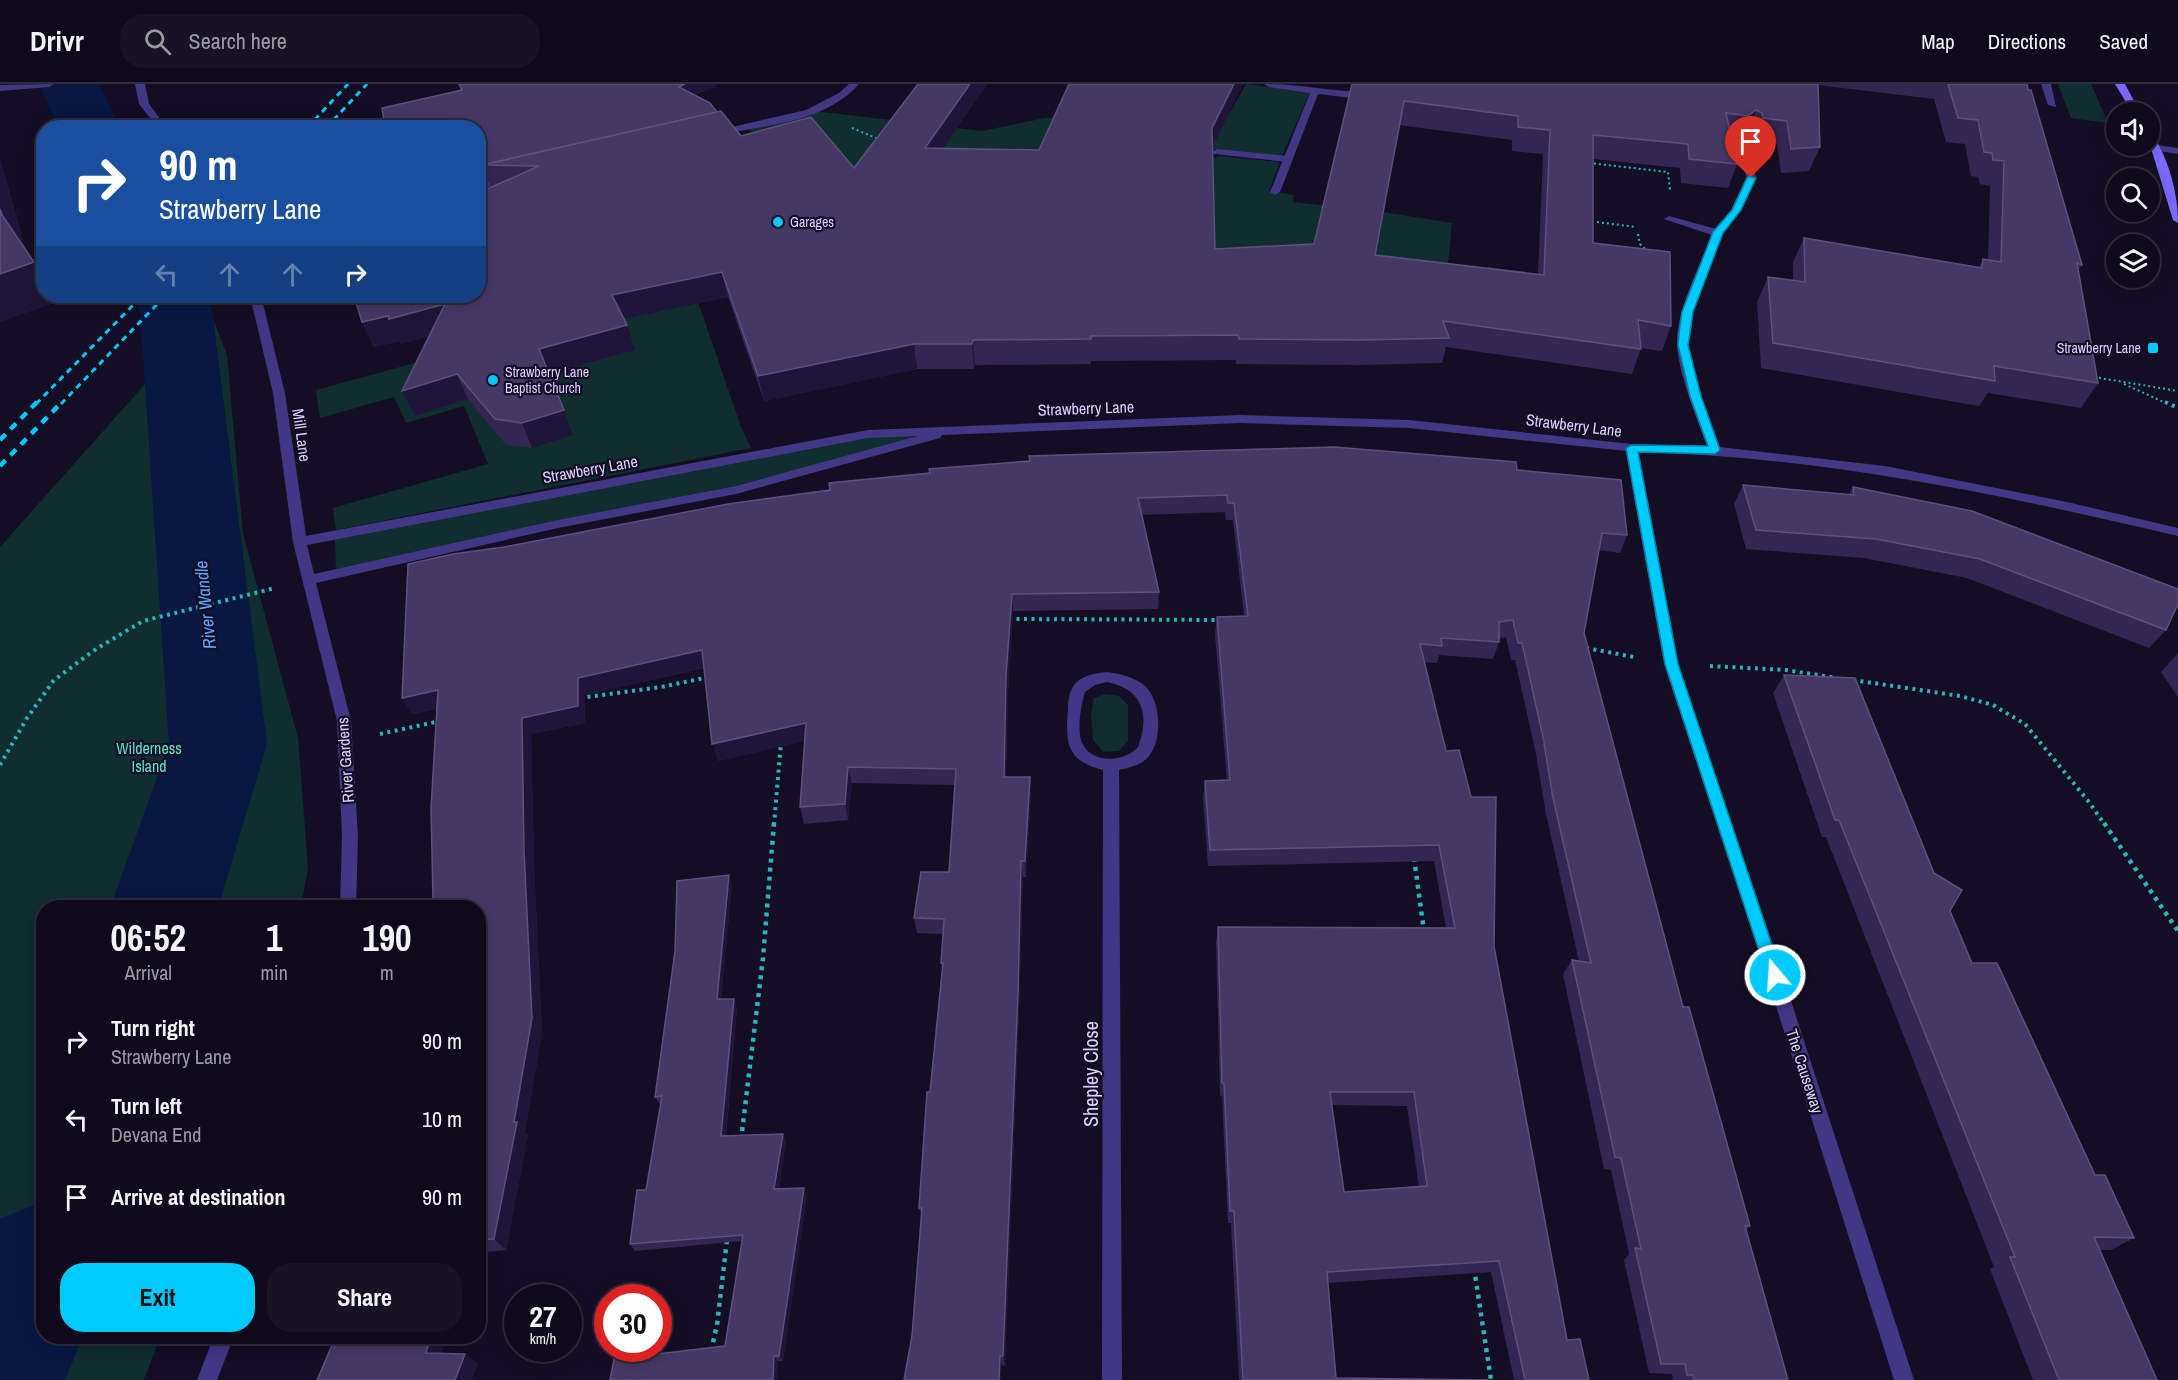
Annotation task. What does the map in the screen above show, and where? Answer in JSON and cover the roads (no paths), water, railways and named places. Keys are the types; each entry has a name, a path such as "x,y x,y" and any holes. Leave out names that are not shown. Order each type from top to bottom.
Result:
{"main road":[{"path":"2120,84 2130,102"},
{"path":"2158,156 2178,220"}],"street":[{"path":"0,88 49,84"},
{"path":"140,84 144,104 157,120"},
{"path":"707,134 818,107 839,98 854,84"},
{"path":"1269,84 1315,91 1374,95 1397,92 1408,84"},
{"path":"2046,84 2053,105"},
{"path":"1275,192 1315,91"},
{"path":"1715,450 1695,396 1683,345 1688,312 1718,232 1736,210 1751,178 1746,139"},
{"path":"2160,149 2178,151"},
{"path":"1217,152 1287,159"},
{"path":"486,185 520,176"},
{"path":"1669,219 1718,232"},
{"name":"Mill Lane","path":"257,303 279,393 300,542 308,580"},
{"name":"Strawberry Lane","path":"300,542 868,434 1204,420 1316,420 1455,428 1632,448 1715,450 1885,470 2067,506 2178,532"},
{"name":"Strawberry Lane","path":"308,580 558,524 736,489 959,429"},
{"name":"The Causeway","path":"1632,448 1671,664 1760,930 1904,1380"},
{"name":"River Gardens","path":"308,580 344,721 350,837 348,900"},
{"path":"1107,677 1124,680 1137,687 1148,699 1150,713 1148,742 1141,755 1130,762 1111,767 1088,758 1076,746 1073,728 1076,700 1081,687 1095,679 1107,677"},
{"name":"Shepley Close","path":"1111,767 1112,1380"},
{"path":"207,1380 221,1344"}],"waterway":[{"name":"River Wandle","path":"69,84 86,120"},
{"name":"River Wandle","path":"167,900 218,744 176,310 172,303"},
{"name":"River Wandle","path":"0,1370 29,1309 36,1288"}],"railway":[{"path":"314,120 348,84"},
{"path":"333,120 367,84"},
{"path":"36,404 135,303"},
{"path":"61,404 158,303"},
{"path":"0,440 37,402"},
{"path":"0,466 62,402"}],"place":[{"name":"Garages","path":"778,222"},
{"name":"Strawberry Lane","path":"2153,348"},
{"name":"Strawberry Lane Baptist Church","path":"493,380"}],"park label":[{"name":"Wilderness Island","path":"149,757"}]}
